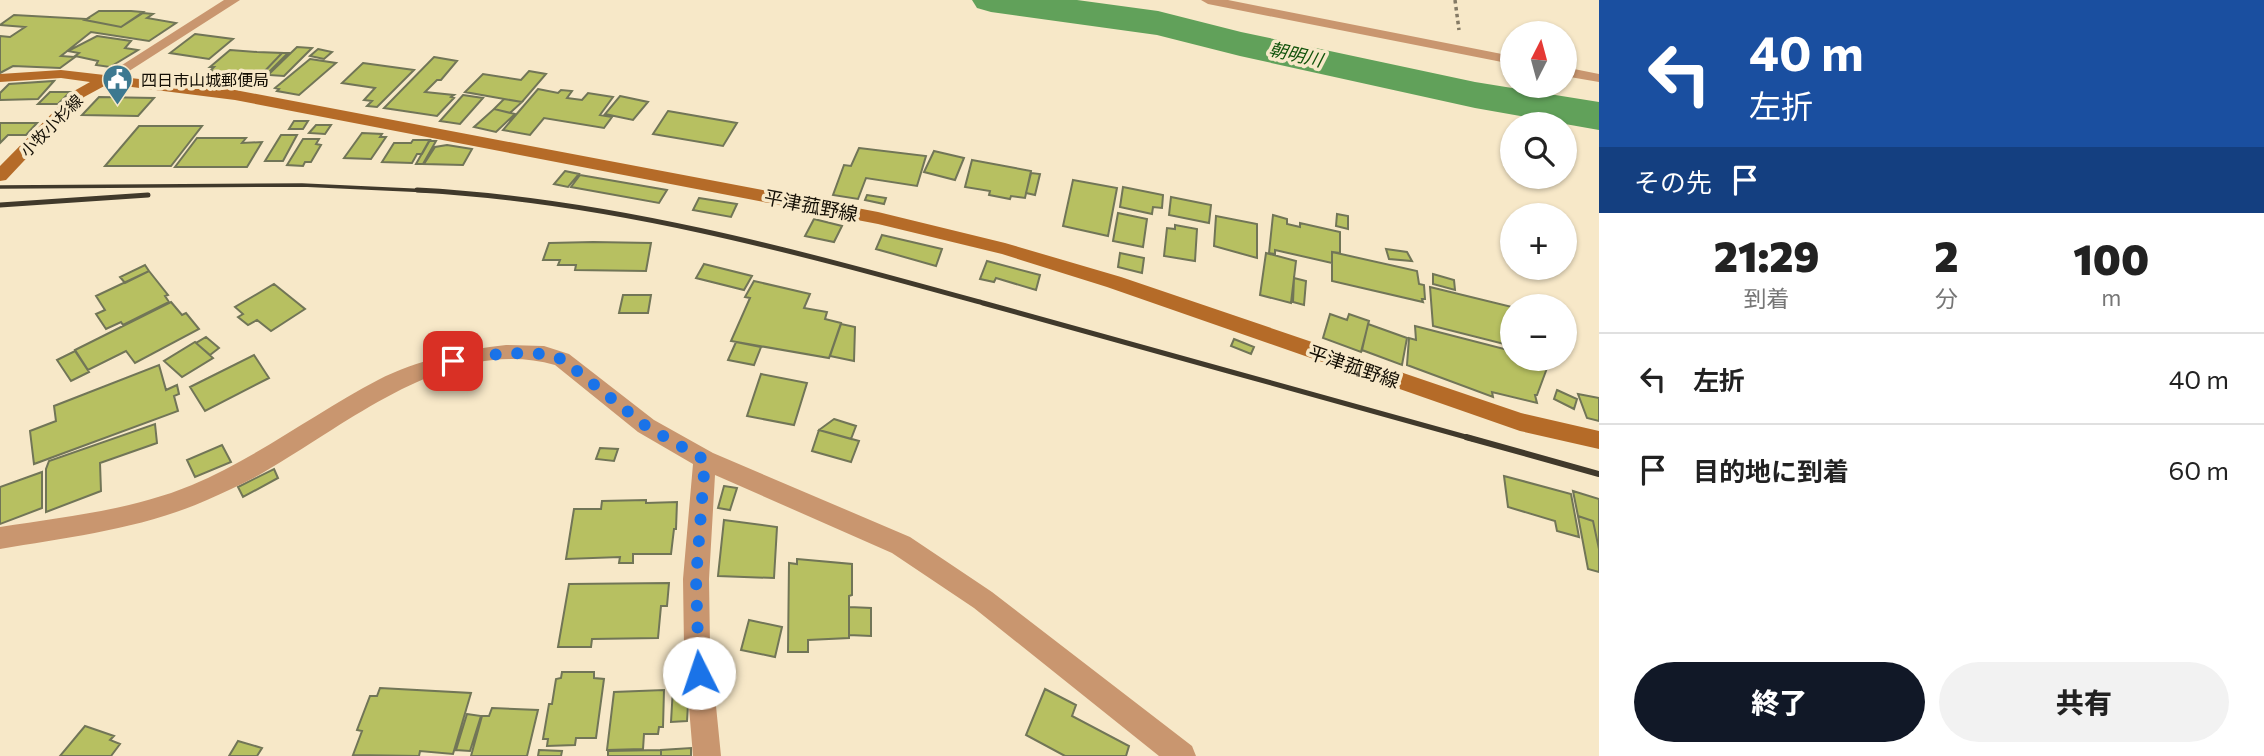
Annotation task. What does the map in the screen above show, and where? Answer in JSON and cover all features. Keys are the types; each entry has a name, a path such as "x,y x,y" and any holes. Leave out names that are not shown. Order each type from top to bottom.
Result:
{"main road":[{"name":"平津菰野線","path":"0,78 61,74 249,97 877,218 1005,249 1114,282 1508,418 1599,440"},
{"name":"小牧小杉線","path":"0,176 79,94 107,79"}],"street":[{"path":"107,79 233,0"},
{"path":"1208,0 1500,59"},
{"path":"1577,74 1599,78"},
{"path":"0,538 116,519 196,494 251,468 353,405 407,376 453,361 506,353 544,354 562,359 646,426 705,460 901,545 983,600 1182,756"},
{"path":"705,460 696,579 697,646 706,756"}],"building":[{"path":"99,11 143,12 121,27 85,20"},
{"path":"143,13 153,14 147,18 176,23 149,41 91,32 61,56 75,57 60,68 13,66 0,73 0,36 10,37 25,27 0,25 14,15 87,19 85,20 121,27"},
{"path":"195,34 233,39 209,59 170,53"},
{"path":"97,36 131,41 125,48 138,50 110,67 96,65 98,61 75,56 79,53 68,51"},
{"path":"297,47 312,48 284,76 268,75"},
{"path":"318,49 332,52 324,59 310,56"},
{"path":"230,50 282,53 261,75 231,75 234,73 210,71 214,67 210,67"},
{"path":"282,53 288,53 266,75 261,75"},
{"path":"434,57 457,61 441,80 437,80 425,92 454,95 437,116 384,108"},
{"path":"310,59 336,63 299,95 277,91 279,89 275,88"},
{"path":"363,63 414,70 377,107 367,106 372,101 364,100 375,88 342,83"},
{"path":"529,71 546,74 522,102 465,92 483,74 521,80"},
{"path":"54,81 38,99 0,100 0,93 9,84"},
{"path":"538,89 558,93 561,90 572,91 567,98 582,100 588,93 613,97 600,115 612,117 604,128 544,118 530,135 503,130"},
{"path":"50,92 70,92 58,104 38,104"},
{"path":"463,95 483,98 460,124 440,121"},
{"path":"620,96 648,102 633,120 605,114"},
{"name":"四日市山城郵便局","path":"99,97 154,98 138,116 82,115"},
{"path":"504,99 522,102 510,113 494,109"},
{"path":"494,109 515,114 496,132 474,127"},
{"path":"668,111 737,123 723,146 653,134"},
{"path":"294,121 308,121 303,129 289,129"},
{"path":"0,123 37,123 26,135 8,135 0,143"},
{"path":"316,125 331,125 325,134 309,133"},
{"path":"139,126 202,126 171,166 105,166"},
{"path":"362,133 382,134 380,137 386,137 371,159 344,158"},
{"path":"281,135 297,135 283,161 265,161"},
{"path":"197,138 246,138 242,143 262,142 247,167 175,167"},
{"path":"303,139 319,139 316,144 321,145 311,162 305,162 303,166 287,165"},
{"path":"413,140 430,140 422,154 417,154 412,163 382,162 394,143 411,143"},
{"path":"429,141 436,141 423,164 416,164"},
{"path":"447,145 472,149 463,165 424,164 435,147"},
{"path":"859,148 926,156 917,186 866,178 858,199 833,195 844,165 851,166"},
{"path":"934,151 964,158 955,180 924,172"},
{"path":"972,160 1031,171 1025,198 1011,196 1010,199 989,195 990,191 965,187"},
{"path":"565,171 579,174 568,187 554,184"},
{"path":"1031,173 1040,174 1035,195 1026,193"},
{"path":"580,175 667,190 659,203 571,187"},
{"path":"1073,180 1117,188 1108,236 1063,226"},
{"path":"1123,187 1163,195 1162,208 1153,207 1152,214 1120,207"},
{"path":"867,195 886,198 884,204 865,200"},
{"path":"1171,197 1211,205 1209,223 1169,215"},
{"path":"699,198 737,204 731,217 693,210"},
{"path":"1118,213 1147,219 1143,247 1113,241"},
{"path":"1337,214 1348,216 1348,229 1336,226"},
{"path":"1273,215 1287,219 1287,224 1300,227 1300,223 1340,232 1340,253 1332,252 1332,263 1275,250 1275,254 1269,253"},
{"path":"1216,216 1257,224 1257,258 1214,246"},
{"path":"814,219 842,226 834,242 805,236"},
{"path":"1175,225 1197,229 1195,261 1164,256 1167,228 1175,229"},
{"path":"882,235 942,249 936,266 876,249"},
{"path":"549,243 651,243 646,271 575,270 576,265 558,265 560,260 543,260"},
{"path":"1386,249 1407,252 1412,261 1389,259"},
{"path":"1332,252 1417,271 1419,284 1424,285 1425,299 1422,299 1423,302 1332,281"},
{"path":"1120,253 1144,258 1142,273 1118,267"},
{"path":"1266,253 1296,261 1291,303 1260,295"},
{"path":"987,261 1040,275 1036,290 996,278 994,282 980,279"},
{"path":"704,264 752,276 744,290 696,278"},
{"path":"145,265 149,271 125,283 120,277"},
{"path":"149,271 168,295 165,296 169,302 123,325 121,322 106,329 96,314 105,310 96,296"},
{"path":"1433,274 1454,280 1455,290 1433,284"},
{"path":"1294,278 1306,281 1304,305 1293,302"},
{"path":"754,281 810,294 804,308 827,312 825,319 841,323 829,358 731,341 750,298 745,297"},
{"path":"274,284 305,309 271,331 257,320 248,325 238,317 243,314 235,307"},
{"path":"1430,287 1500,304 1500,343 1433,326"},
{"path":"623,295 651,295 648,313 619,313"},
{"path":"171,302 182,315 186,313 199,329 135,363 126,351 88,370 75,350"},
{"path":"1330,314 1347,320 1349,314 1369,321 1361,352 1323,338"},
{"path":"841,324 855,327 854,361 830,356"},
{"path":"1368,324 1407,338 1402,365 1362,350"},
{"path":"1415,326 1500,348 1500,371 1546,371 1535,395 1537,403 1492,392 1493,397 1407,365 1409,338 1416,340"},
{"path":"206,337 219,348 210,355 196,343"},
{"path":"1234,339 1254,347 1251,354 1231,346"},
{"path":"195,342 213,358 182,377 164,361"},
{"path":"736,342 761,347 754,365 728,360"},
{"path":"75,351 89,372 71,381 57,360"},
{"path":"254,355 269,378 205,411 190,387"},
{"path":"159,365 166,390 177,385 179,394 174,396 178,411 34,464 30,431 56,421 54,406"},
{"path":"761,374 807,383 794,425 747,416"},
{"path":"1557,390 1577,399 1574,409 1554,399"},
{"path":"1578,394 1599,398 1599,421 1587,418"},
{"path":"834,419 856,426 851,439 819,430"},
{"path":"155,424 157,443 100,463 101,491 46,512 46,469 49,461"},
{"path":"819,430 859,441 851,462 812,451"},
{"path":"222,445 231,462 195,477 187,460"},
{"path":"600,448 618,449 614,461 596,459"},
{"path":"274,469 278,478 243,497 238,487"},
{"path":"42,472 42,508 0,524 0,487"},
{"path":"1504,476 1571,494 1579,537 1557,531 1555,521 1508,507"},
{"path":"724,486 737,488 730,510 718,508"},
{"path":"1573,491 1599,499 1599,549 1593,521 1578,516"},
{"path":"646,500 646,503 677,502 676,529 671,554 633,554 633,563 619,563 620,557 566,559 574,509 601,509 602,501"},
{"path":"1578,516 1593,521 1599,549 1599,572 1588,569"},
{"path":"724,520 777,527 774,578 718,576"},
{"path":"797,559 852,564 849,638 808,640 808,652 788,652 789,563 797,564"},
{"path":"669,583 667,606 661,606 658,638 592,639 591,647 558,647 569,584"},
{"path":"849,607 871,608 871,636 849,635"},
{"path":"749,620 782,627 775,657 741,650"},
{"path":"562,672 594,672 594,678 604,679 596,738 576,738 575,745 547,746 548,739 543,739 549,704 552,704 556,679 561,678"},
{"path":"380,688 471,693 453,754 420,751 419,756 353,755 362,731 357,730 370,696 377,696"},
{"path":"673,688 689,688 687,721 671,722"},
{"path":"1045,689 1076,705 1072,716 1129,746 1126,756 1065,756 1026,735"},
{"path":"664,690 663,727 659,727 658,734 644,734 643,749 607,750 614,692"},
{"path":"492,708 538,710 527,756 471,756 482,716 489,716"},
{"path":"467,714 481,716 470,751 456,750"},
{"path":"85,726 114,736 110,740 120,744 111,756 60,756"},
{"path":"238,741 262,748 257,756 229,756"},
{"path":"691,748 691,756 661,756 661,750"},
{"path":"539,750 562,751 561,756 538,756"},
{"path":"661,750 661,756 608,756 608,751"}],"waterway":[{"name":"朝明川","path":"991,0 1158,23 1240,44 1475,95 1599,116"}],"railway":[{"path":"0,187 302,185 427,191"},
{"path":"417,190 427,191"},
{"path":"427,191 452,192"},
{"path":"427,191 561,205 633,217 774,247 1473,439"},
{"path":"0,205 148,195"},
{"path":"1466,437 1599,474"}],"place":[{"name":"四日市山城郵便局","path":"118,106"}],"route":[{"path":"453,361 476,356 527,352 562,359 646,426 705,460 696,579 699,673"}]}
